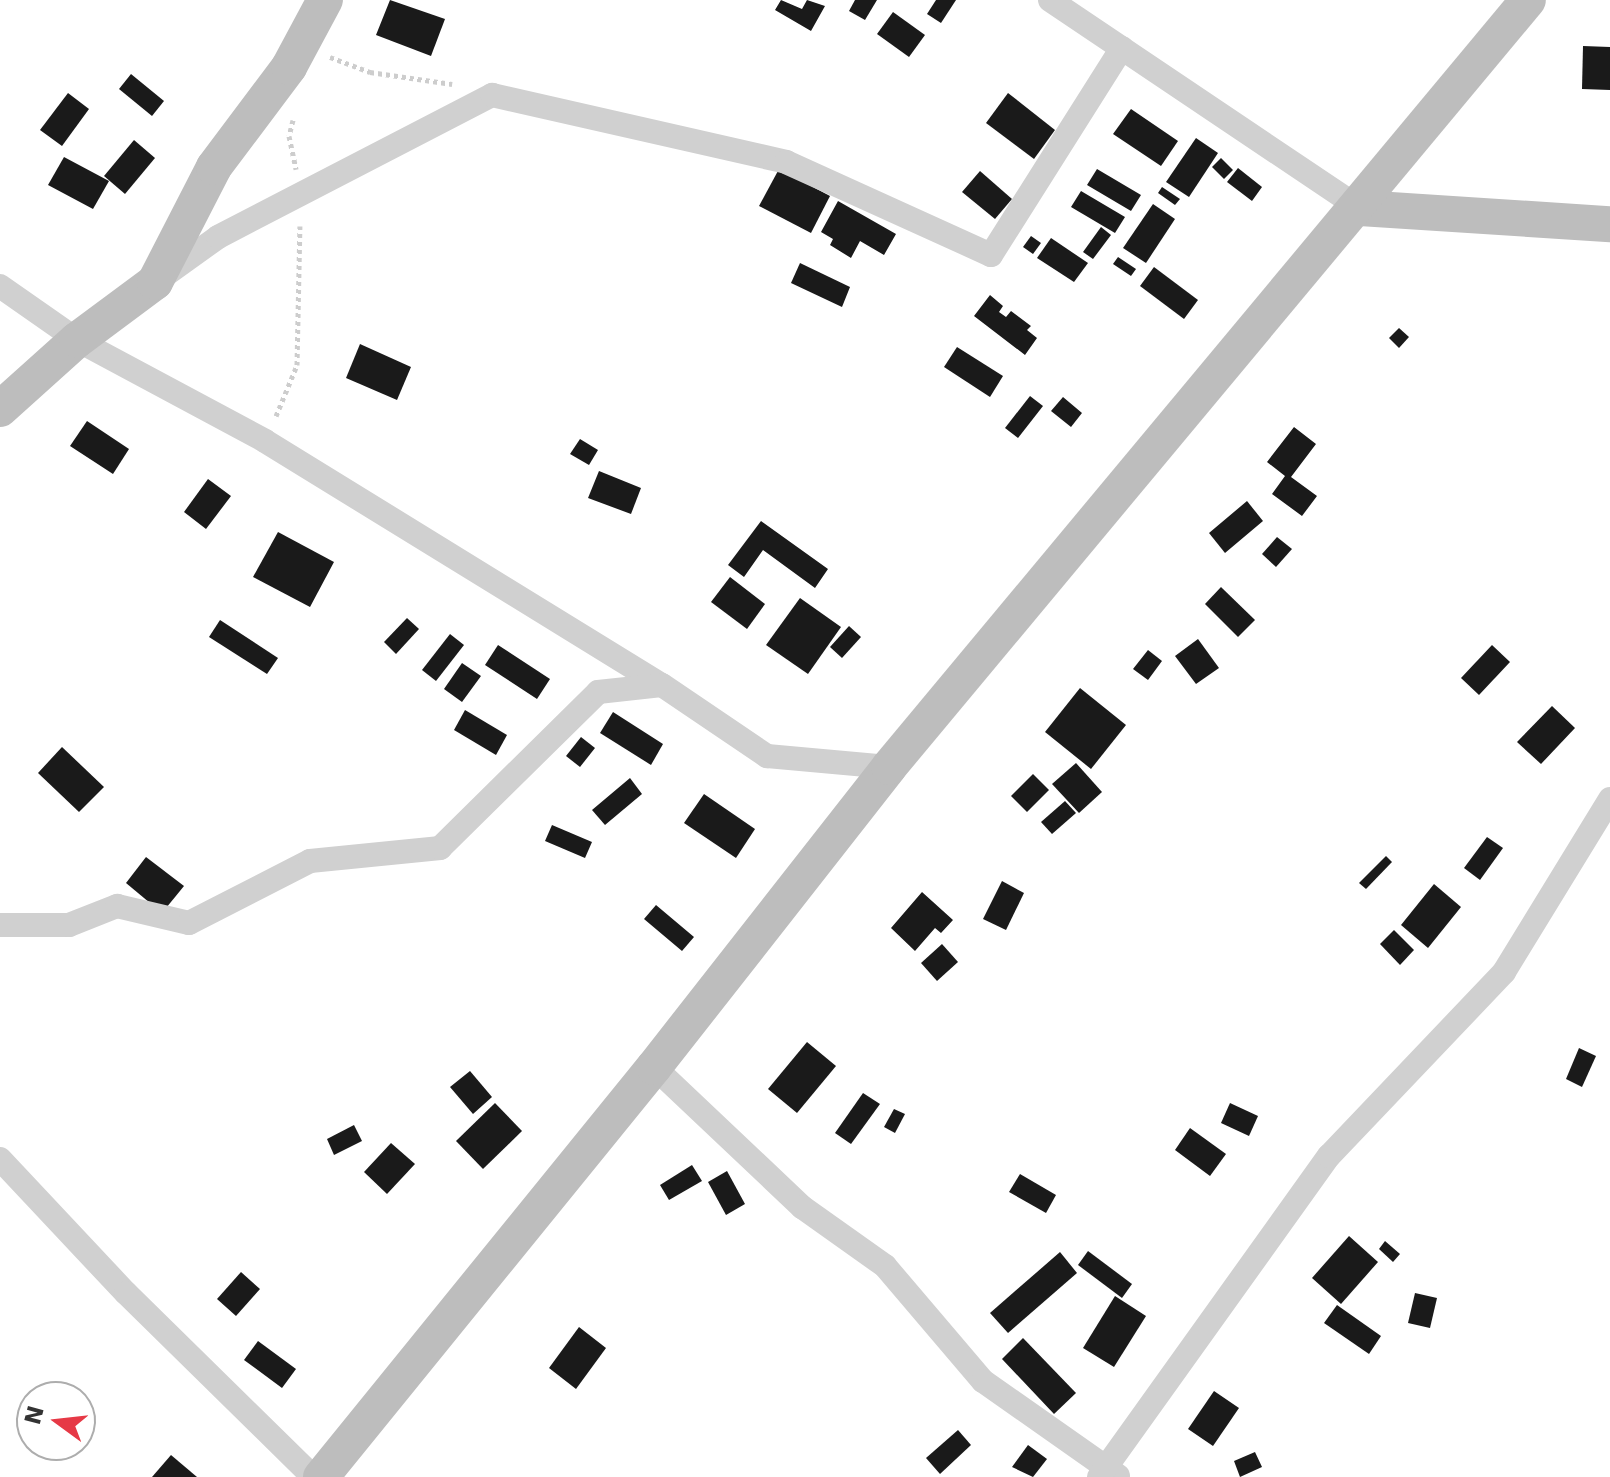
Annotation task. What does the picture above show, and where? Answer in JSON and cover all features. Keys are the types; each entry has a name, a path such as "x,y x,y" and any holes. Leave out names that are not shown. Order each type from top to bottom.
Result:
{"street":[{"path":"155,282 214,167 296,57 325,0"},
{"path":"1050,0 1360,208 1610,224"},
{"path":"321,1477 654,1067 889,767 1360,208 1528,0"},
{"path":"0,409 77,340 218,237 492,95 786,162 991,255 1122,48"},
{"path":"0,286 77,340 265,441 662,685 767,756 889,767"},
{"path":"0,925 69,925 117,906 189,923 310,861 440,848 598,692 662,685"},
{"path":"654,1067 802,1207 885,1266 983,1381 1109,1474 1329,1156 1504,972 1610,799"},
{"path":"0,1159 126,1293 313,1477"}],"path":[{"path":"265,441 297,365 301,194 289,136 294,113 296,57 492,95"}],"building":[{"path":"390,0 445,19 431,56 376,35"},
{"path":"781,0 802,9 807,0 825,6 811,31 775,10"},
{"path":"855,0 877,0 865,20 849,11"},
{"path":"936,0 956,0 941,23 927,14"},
{"path":"893,12 925,35 909,57 877,34"},
{"path":"1583,46 1610,47 1610,90 1582,89"},
{"path":"131,74 164,101 152,116 119,89"},
{"path":"68,93 89,109 62,146 40,130"},
{"path":"1008,93 1055,130 1034,159 986,123"},
{"path":"1131,109 1178,141 1161,166 1113,134"},
{"path":"1196,138 1218,153 1189,197 1166,182"},
{"path":"134,140 155,158 125,194 104,176"},
{"path":"64,157 109,181 93,209 48,185"},
{"path":"1221,158 1233,170 1224,179 1212,167"},
{"path":"1238,168 1262,187 1252,201 1227,182"},
{"path":"779,169 830,196 811,233 759,206"},
{"path":"1097,169 1141,195 1131,211 1087,185"},
{"path":"980,171 1012,199 995,219 962,192"},
{"path":"1162,187 1180,199 1175,205 1158,193"},
{"path":"1081,191 1125,217 1115,233 1071,207"},
{"path":"838,201 896,234 884,255 860,241 851,258 830,245 833,239 821,232"},
{"path":"1153,204 1175,219 1146,263 1123,248"},
{"path":"1101,227 1111,235 1093,259 1083,252"},
{"path":"1031,236 1041,243 1033,254 1023,247"},
{"path":"1051,238 1088,263 1074,282 1037,258"},
{"path":"1118,257 1136,269 1131,276 1113,264"},
{"path":"800,263 850,287 842,307 791,283"},
{"path":"1154,267 1198,300 1184,319 1140,286"},
{"path":"990,295 1003,306 999,312 1006,317 1011,311 1031,326 1027,330 1037,338 1025,355 974,316"},
{"path":"1399,328 1409,337 1399,348 1389,338"},
{"path":"360,344 411,367 397,400 346,378"},
{"path":"957,347 1003,376 990,397 944,367"},
{"path":"1030,396 1043,406 1018,438 1005,428"},
{"path":"1063,397 1082,413 1071,427 1051,411"},
{"path":"87,421 129,449 113,474 70,446"},
{"path":"1294,427 1316,444 1291,477 1317,496 1302,516 1272,494 1285,476 1267,462"},
{"path":"580,439 598,450 589,465 570,454"},
{"path":"599,471 641,488 631,514 588,498"},
{"path":"208,479 231,496 206,529 184,512"},
{"path":"1247,501 1263,521 1225,553 1209,533"},
{"path":"761,521 828,569 815,588 763,550 744,577 728,565"},
{"path":"278,532 334,562 310,607 253,577"},
{"path":"1277,537 1292,549 1276,567 1262,554"},
{"path":"730,577 765,604 747,629 711,602"},
{"path":"1221,587 1255,620 1238,637 1205,604"},
{"path":"800,598 841,627 808,674 766,645"},
{"path":"407,618 419,629 396,654 384,642"},
{"path":"220,620 278,658 267,674 209,637"},
{"path":"849,626 861,637 842,658 830,647"},
{"path":"450,634 464,645 436,681 422,670"},
{"path":"1198,639 1219,668 1196,684 1175,656"},
{"path":"498,645 550,679 537,699 485,665"},
{"path":"1492,645 1510,662 1479,695 1461,678"},
{"path":"1148,650 1162,661 1148,680 1133,669"},
{"path":"462,663 481,676 462,702 444,689"},
{"path":"1080,688 1126,725 1091,769 1045,732"},
{"path":"1552,706 1575,728 1541,764 1517,742"},
{"path":"465,710 507,735 496,755 454,730"},
{"path":"613,712 663,744 651,765 600,733"},
{"path":"581,737 595,748 580,767 566,756"},
{"path":"62,747 104,787 79,812 38,773"},
{"path":"1076,763 1102,792 1079,813 1052,784"},
{"path":"1033,774 1049,790 1027,812 1011,796"},
{"path":"630,778 642,794 605,825 592,810"},
{"path":"704,794 755,829 736,858 684,823"},
{"path":"1065,801 1076,813 1052,834 1041,822"},
{"path":"552,825 592,842 585,858 545,841"},
{"path":"1487,837 1503,848 1480,880 1464,868"},
{"path":"1386,856 1392,862 1366,889 1359,883"},
{"path":"146,857 184,886 162,913 126,883"},
{"path":"1002,881 1024,893 1006,930 983,919"},
{"path":"1434,884 1461,907 1428,948 1401,925"},
{"path":"922,892 953,920 941,933 935,928 915,951 891,928"},
{"path":"656,905 694,937 682,951 644,919"},
{"path":"1394,930 1414,950 1400,965 1380,944"},
{"path":"942,944 958,962 937,981 921,963"},
{"path":"807,1042 836,1066 797,1113 768,1089"},
{"path":"1579,1048 1596,1056 1582,1087 1566,1079"},
{"path":"470,1071 492,1097 473,1114 450,1087"},
{"path":"863,1093 880,1104 851,1144 835,1133"},
{"path":"495,1103 522,1131 483,1169 456,1141"},
{"path":"1230,1103 1258,1116 1249,1136 1221,1123"},
{"path":"894,1109 905,1114 895,1133 884,1127"},
{"path":"354,1125 362,1141 334,1155 327,1139"},
{"path":"1190,1128 1226,1154 1210,1176 1175,1150"},
{"path":"391,1143 415,1164 387,1194 364,1172"},
{"path":"692,1165 702,1181 669,1200 660,1185"},
{"path":"727,1171 745,1204 726,1215 708,1182"},
{"path":"1020,1174 1056,1195 1046,1213 1009,1192"},
{"path":"1349,1236 1378,1262 1341,1304 1312,1278"},
{"path":"1385,1241 1400,1254 1393,1262 1379,1249"},
{"path":"1088,1251 1132,1284 1122,1298 1078,1265"},
{"path":"1060,1252 1077,1273 1008,1333 990,1313"},
{"path":"241,1272 260,1289 236,1316 217,1299"},
{"path":"1415,1293 1437,1298 1430,1328 1408,1323"},
{"path":"1115,1296 1146,1316 1114,1367 1083,1348"},
{"path":"1337,1305 1381,1336 1369,1354 1324,1323"},
{"path":"579,1327 606,1348 576,1389 549,1368"},
{"path":"1023,1338 1076,1393 1054,1414 1002,1359"},
{"path":"258,1341 296,1369 282,1388 244,1360"},
{"path":"1214,1391 1239,1408 1213,1446 1188,1429"},
{"path":"958,1430 971,1445 940,1474 926,1458"},
{"path":"1028,1445 1047,1459 1033,1477 1012,1467"},
{"path":"1255,1452 1262,1467 1240,1477 1234,1461"},
{"path":"171,1455 197,1477 152,1477"}]}
